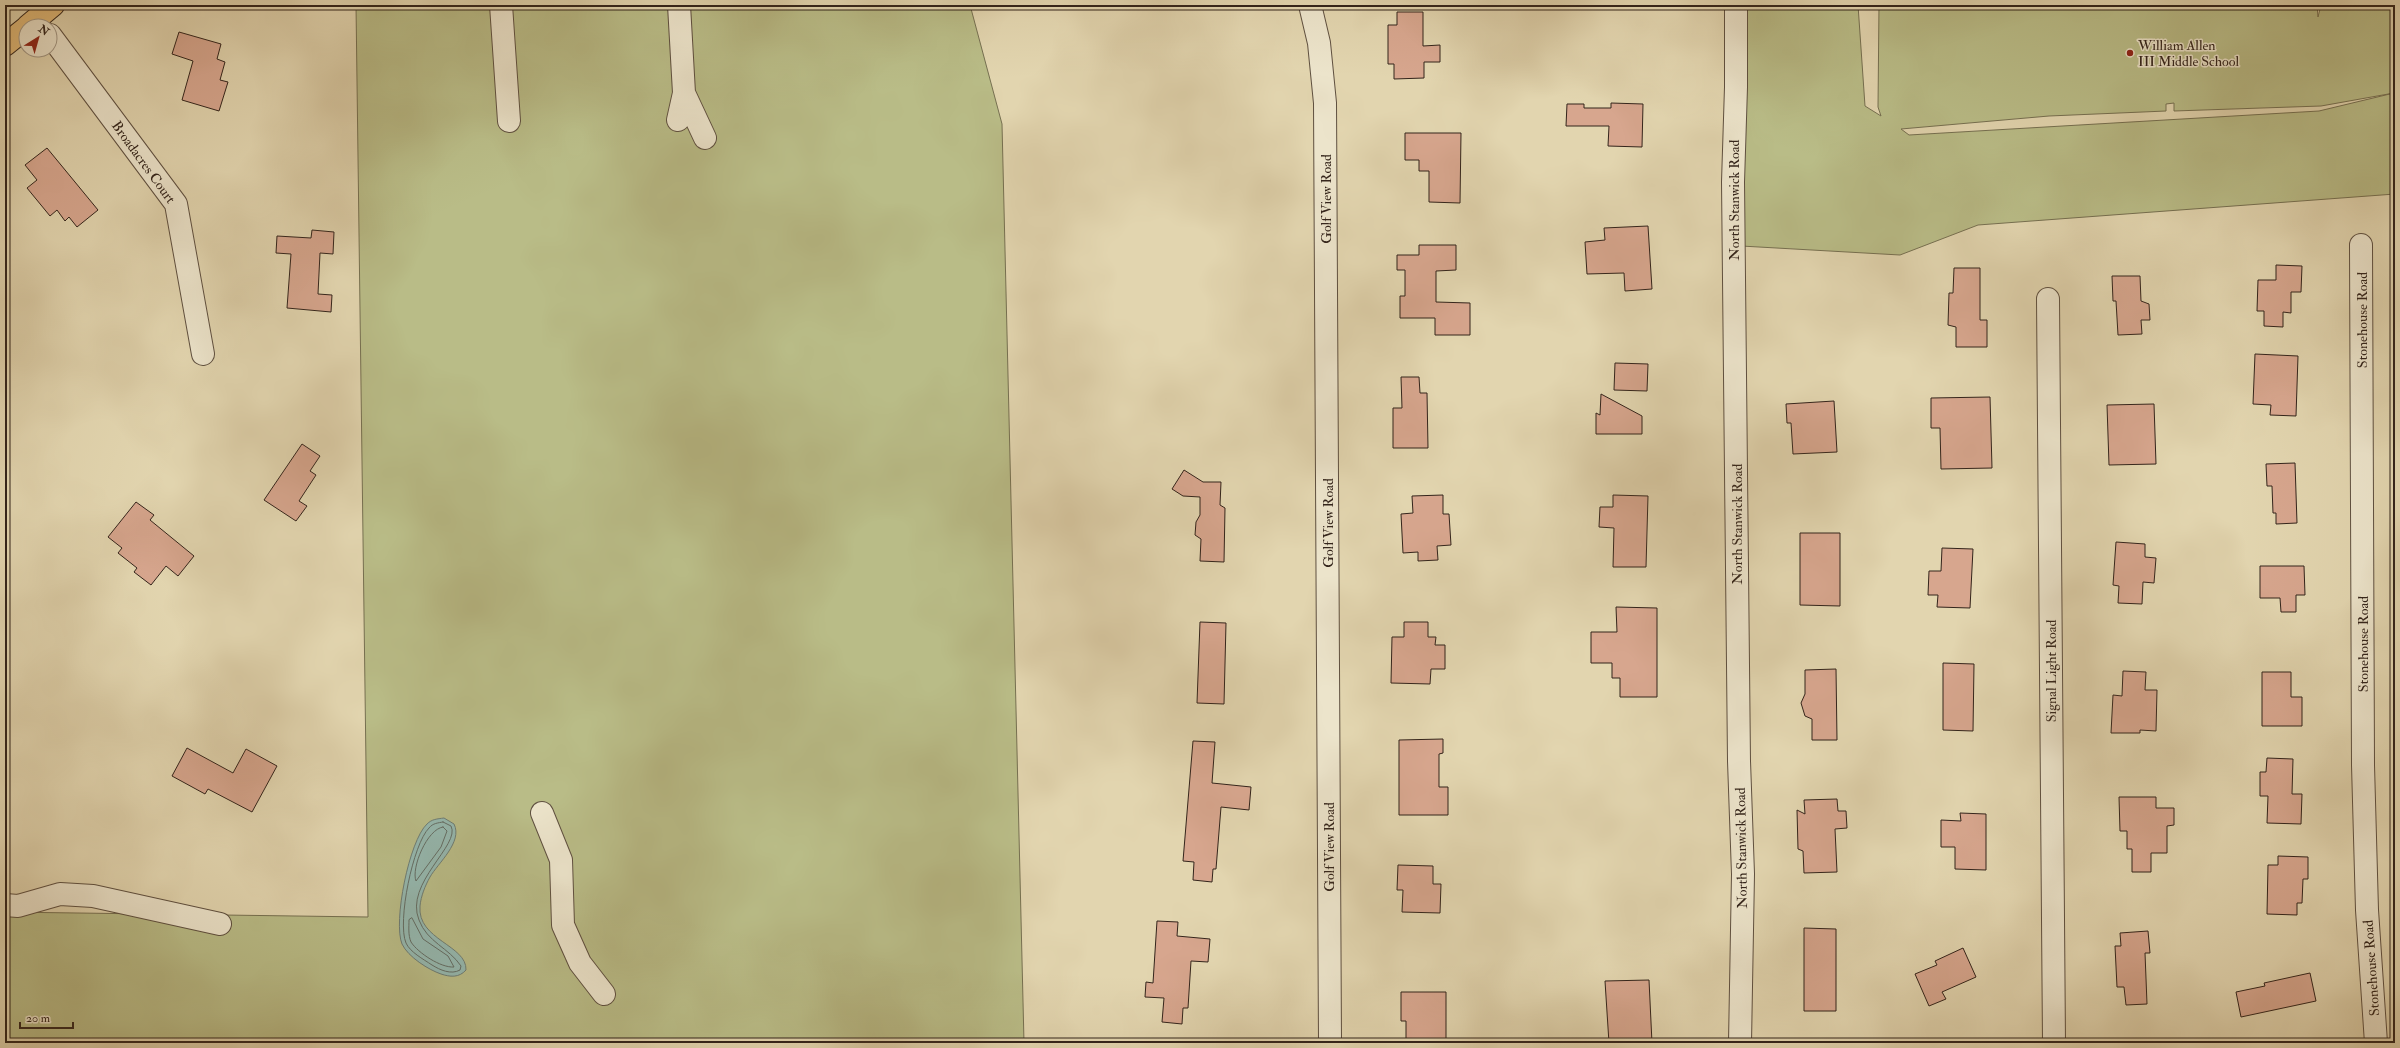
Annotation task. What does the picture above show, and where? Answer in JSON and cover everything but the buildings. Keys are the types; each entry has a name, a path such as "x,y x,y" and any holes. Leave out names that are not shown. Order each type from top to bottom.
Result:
{"main road":[{"path":"5,45 18,37"}],"street":[{"path":"501,5 509,121"},
{"path":"678,120 684,93 679,5"},
{"name":"Golf View Road","path":"1310,5 1319,43 1325,104 1330,1043"},
{"name":"North Stanwick Road","path":"1736,5 1736,87 1732,182 1739,761 1743,874 1740,1043"},
{"name":"Broadacres Court","path":"58,47 176,204 203,354"},
{"path":"684,93 706,138"},
{"name":"Stonehouse Road","path":"2361,245 2364,765 2367,910 2376,1043"},
{"name":"Signal Light Road","path":"2048,299 2054,1043"},
{"path":"542,813 560,860 563,925 580,963 604,994"},
{"path":"5,905 18,906 60,894 88,895 111,898 220,924"}],"green space":[{"path":"356,5 970,5 1002,124 1024,1043 5,1043 5,912 368,917"},
{"path":"1741,5 1858,5 1865,106 1881,116 1878,107 1879,5 2317,5 2318,17 2321,5 2395,5 2395,194 1978,225 1900,255 1741,246","holes":["2394,93 2319,111 1909,135 1901,129 2049,116 2166,111 2166,104 2174,103 2174,111 2321,106"]}],"water":[{"path":"444,818 454,824 456,831 455,838 448,852 428,880 422,895 420,906 421,917 426,927 459,954 464,961 466,970 457,976 448,976 436,972 414,958 402,944 400,933 401,901 404,882 414,847 420,833 429,822"}],"place":[{"name":"William Allen III Middle School","path":"2130,53"}]}
